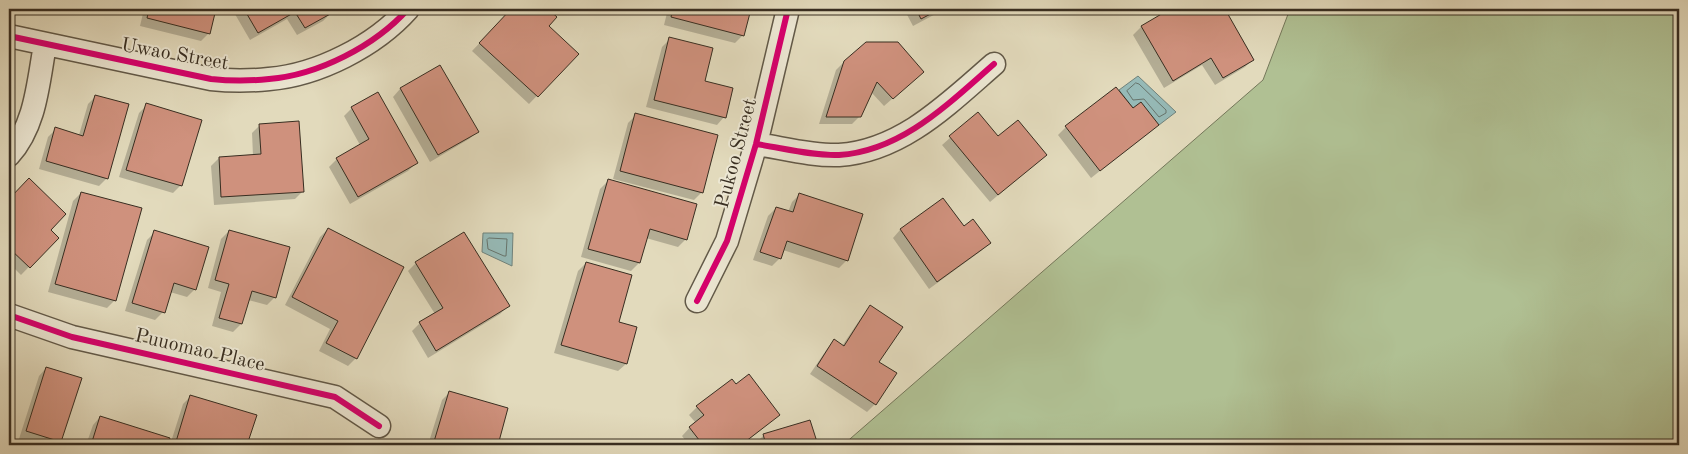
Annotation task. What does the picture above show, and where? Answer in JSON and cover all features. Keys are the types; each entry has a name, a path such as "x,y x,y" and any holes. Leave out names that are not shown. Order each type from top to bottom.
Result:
{"street":[{"name":"Uwao Street","path":"9,36 211,79 231,81 270,79 308,72 359,48 380,35 408,9"},
{"name":"Pukoo Street","path":"697,301 727,241 756,144 788,9"},
{"path":"9,155 23,137 29,125 45,45"},
{"path":"756,144 826,155 863,153 885,145 921,125 994,64"},
{"name":"Puuomao Place","path":"9,315 72,337 335,397 379,426"}],"green space":[{"path":"1290,9 1679,9 1679,445 843,445 1263,80"}],"water":[{"path":"1138,76 1176,112 1159,125 1133,108 1119,90"},
{"path":"483,233 513,233 512,266 482,252"}],"building":[{"path":"149,9 216,9 210,34 147,18"},
{"path":"244,9 330,9 332,13 305,28 295,12 258,33"},
{"path":"511,9 548,9 557,17 549,26 579,54 538,97 479,43"},
{"path":"673,9 751,9 744,36 671,17"},
{"path":"916,9 940,9 921,19"},
{"path":"1170,9 1225,9 1254,60 1223,78 1211,58 1173,81 1141,26"},
{"path":"669,37 713,48 705,81 733,88 726,118 654,100"},
{"path":"866,42 898,42 924,72 893,99 877,82 861,117 826,117 844,61"},
{"path":"440,65 479,132 438,155 400,88"},
{"path":"1116,87 1133,108 1141,102 1159,125 1100,171 1065,126"},
{"path":"378,92 418,163 358,197 336,158 369,139 351,107"},
{"path":"95,95 129,104 108,179 46,161 55,127 83,136"},
{"path":"146,103 202,120 182,186 126,170"},
{"path":"978,112 998,136 1018,120 1047,155 998,195 949,136"},
{"path":"635,113 718,135 703,193 620,171"},
{"path":"299,121 304,192 221,197 219,157 261,154 259,124"},
{"path":"29,178 66,214 51,230 59,238 30,268 9,248 9,199"},
{"path":"608,179 697,204 687,240 650,229 640,263 588,249"},
{"path":"81,192 142,208 116,301 55,284"},
{"path":"799,193 863,214 848,261 787,241 781,259 760,252 776,207 793,212"},
{"path":"943,198 964,226 973,219 991,243 937,282 900,229"},
{"path":"328,228 404,267 357,359 326,343 338,321 292,297"},
{"path":"154,230 209,247 196,290 174,283 165,313 132,303"},
{"path":"229,230 290,247 276,298 252,291 242,324 219,318 229,284 215,280"},
{"path":"464,232 510,306 436,351 419,322 443,308 415,262"},
{"path":"586,262 632,275 619,322 637,327 627,364 561,345"},
{"path":"870,305 903,327 879,362 897,373 876,405 817,366 834,339 844,346"},
{"path":"46,367 82,378 61,442 26,431"},
{"path":"749,374 780,415 741,445 703,445 689,427 704,415 696,406 732,379 736,384"},
{"path":"449,391 508,408 498,445 433,445"},
{"path":"190,395 257,415 247,445 175,445"},
{"path":"100,416 170,438 167,445 91,445"},
{"path":"810,420 818,445 766,445 763,434"}],"cycle path":[{"path":"9,36 211,79 262,80 307,72 326,65 379,35 408,9"},
{"path":"697,301 727,241 756,144 788,9"},
{"path":"756,144 829,155 862,152 883,145 923,123 994,64"},
{"path":"9,315 72,337 335,397 379,426"}]}
